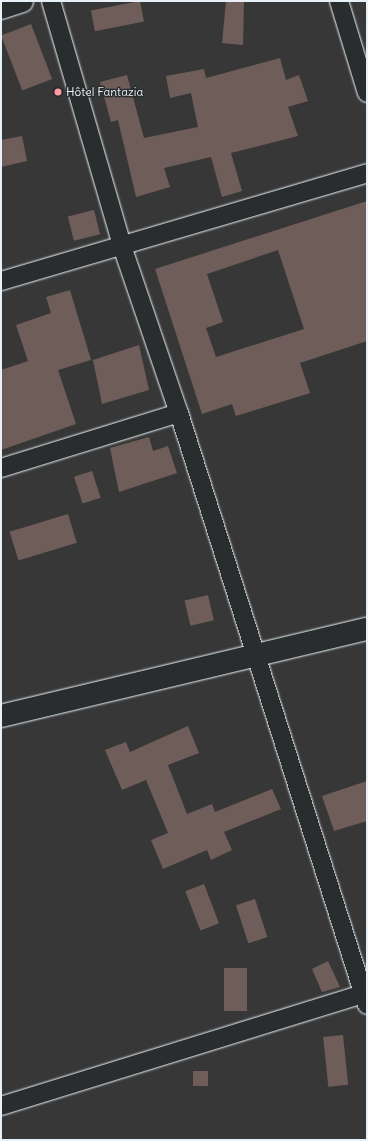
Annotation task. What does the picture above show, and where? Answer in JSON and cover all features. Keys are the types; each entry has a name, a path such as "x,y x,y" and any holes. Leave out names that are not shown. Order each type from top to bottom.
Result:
{"street":[{"path":"1,8 22,1"},
{"path":"1,1106 366,997 179,413 122,246 51,1"},
{"path":"339,1 367,93"},
{"path":"1,281 367,173"},
{"path":"1,468 179,413"},
{"path":"1,716 256,657 367,629"}],"building":[{"path":"140,1 144,22 95,31 91,11"},
{"path":"226,1 244,1 243,45 222,43"},
{"path":"31,24 52,79 22,91 1,35"},
{"path":"280,58 286,80 299,75 308,101 288,107 298,136 231,153 242,191 222,197 211,157 164,168 170,187 136,197 118,120 111,122 100,82 127,75 144,138 198,127 191,93 170,98 166,76 204,69 206,78"},
{"path":"22,136 27,161 1,167 1,140"},
{"path":"367,201 367,341 300,363 310,393 236,416 232,404 202,414 155,269","holes":["278,250 304,329 216,357 206,328 223,322 207,274"]},
{"path":"94,210 100,234 74,241 68,217"},
{"path":"70,290 91,360 58,370 76,424 1,450 1,370 28,361 16,325 51,313 46,297"},
{"path":"139,345 149,390 102,404 93,360"},
{"path":"149,437 153,451 168,446 177,473 119,492 110,448"},
{"path":"92,471 101,498 83,504 74,477"},
{"path":"68,514 77,543 18,561 10,532"},
{"path":"208,595 214,620 190,626 185,600"},
{"path":"188,726 199,753 168,765 187,814 212,804 215,812 272,789 281,809 224,832 232,850 211,860 207,850 163,869 151,840 168,833 146,780 122,790 105,750 126,742 130,752"},
{"path":"367,781 367,821 334,831 322,796"},
{"path":"204,884 219,923 200,930 185,891"},
{"path":"255,899 267,937 248,943 236,905"},
{"path":"328,961 340,987 322,992 312,969"},
{"path":"224,968 247,968 247,1011 224,1011"},
{"path":"343,1035 348,1085 328,1087 323,1037"},
{"path":"193,1071 208,1071 208,1086 193,1086"}],"place":[{"name":"Hôtel Fantazia","path":"58,92"}]}
